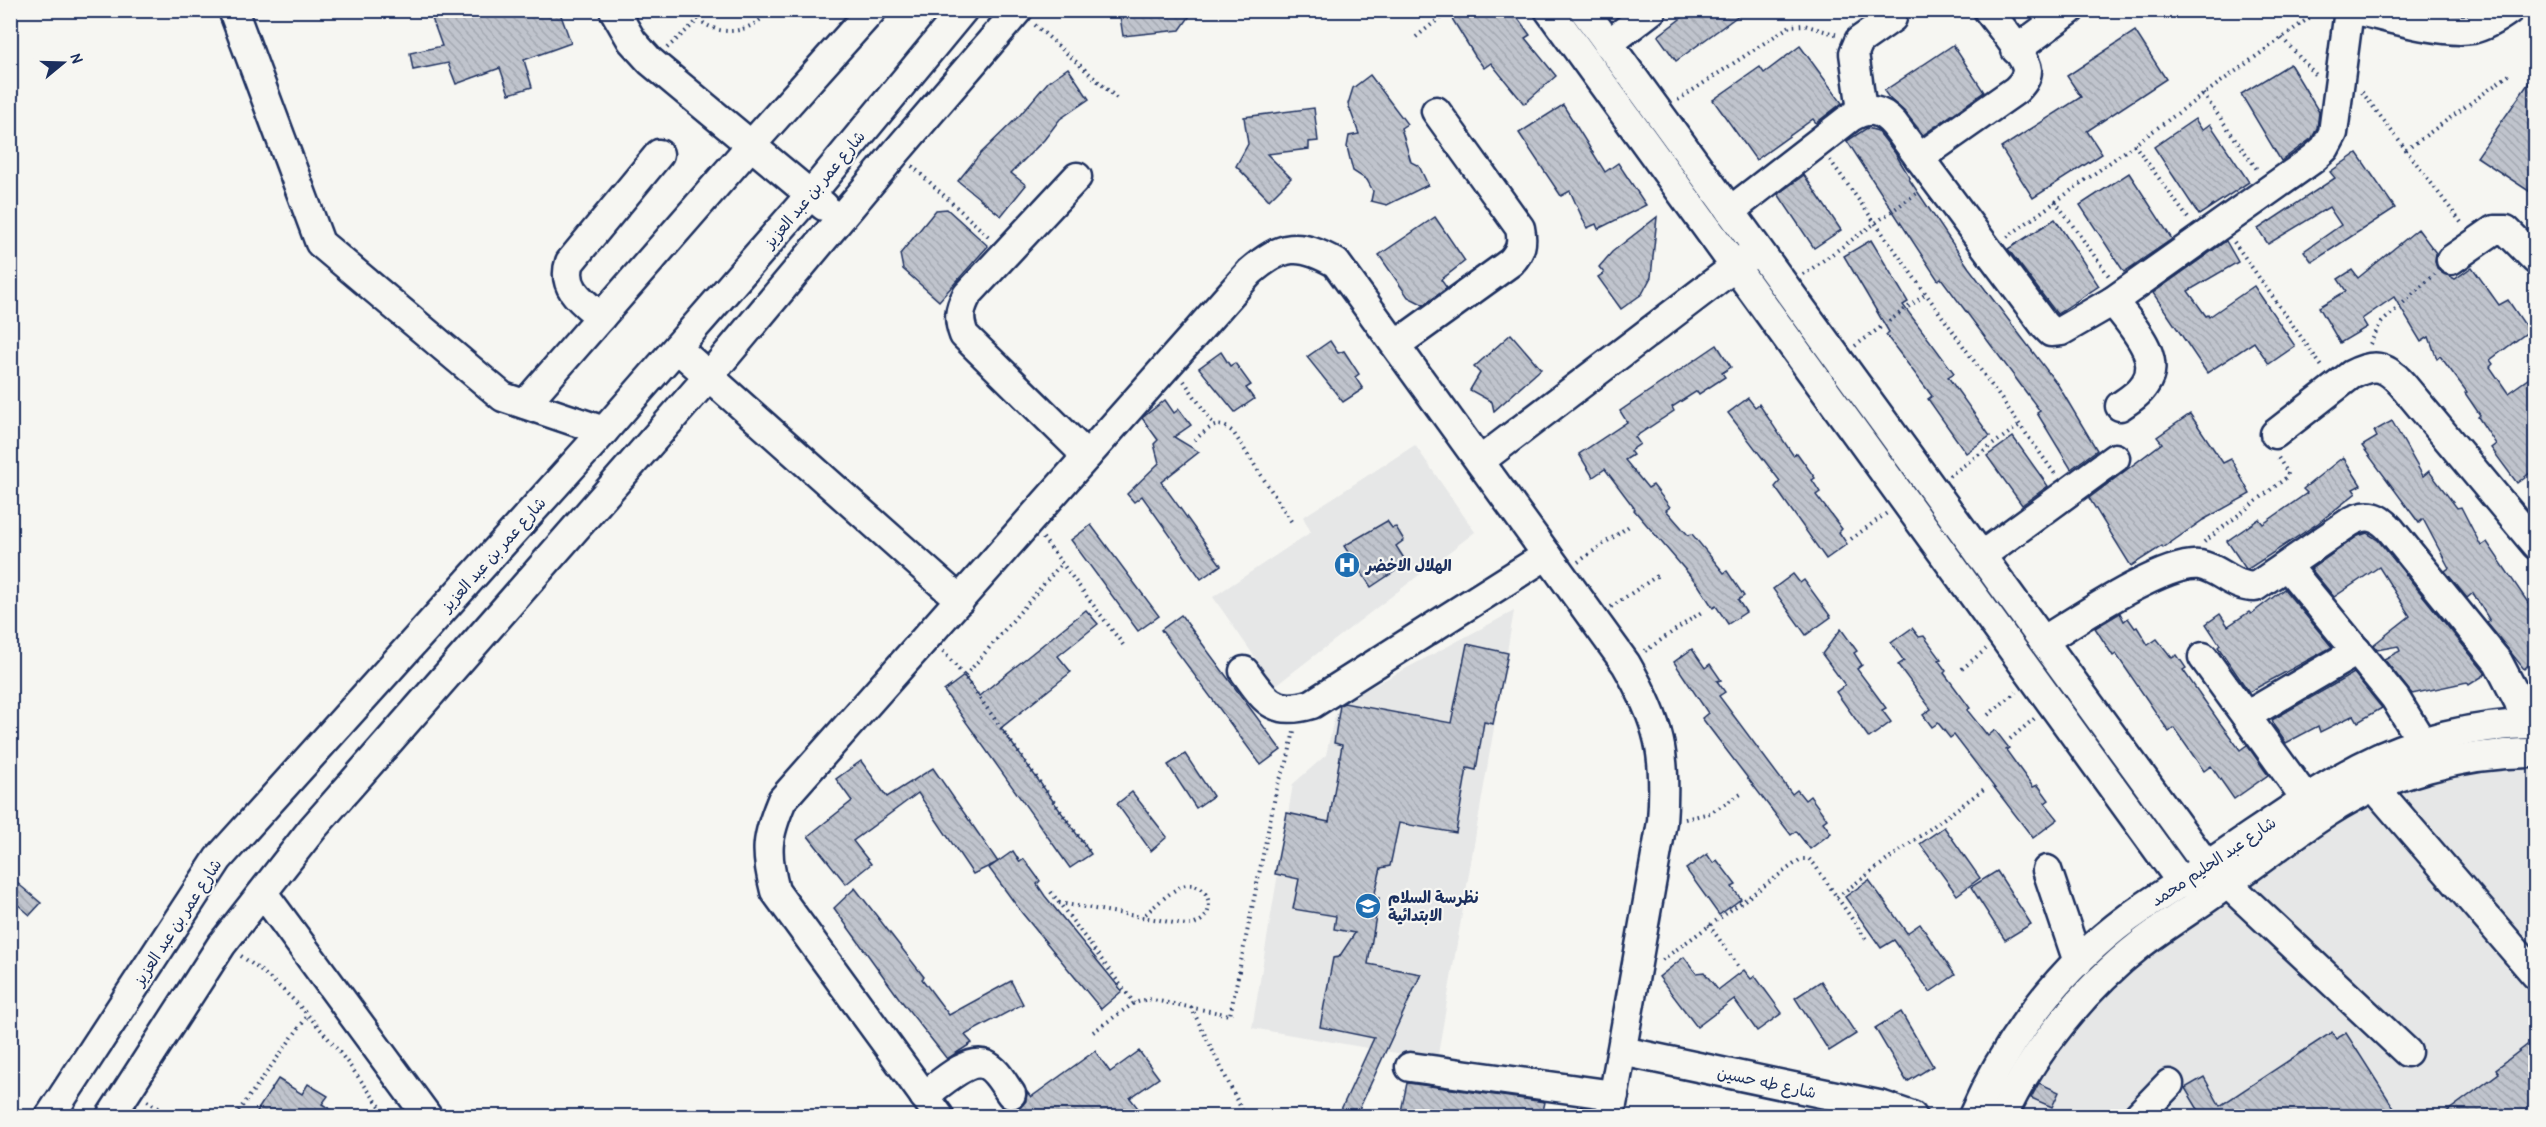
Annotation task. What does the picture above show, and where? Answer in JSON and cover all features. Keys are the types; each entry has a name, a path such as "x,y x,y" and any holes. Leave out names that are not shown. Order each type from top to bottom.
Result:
{"street":[{"path":"233,10 320,243 503,397 604,430"},
{"path":"614,10 632,41 650,61 840,219"},
{"path":"525,404 872,10"},
{"name":"شارع عمر بن عبد العزيز","path":"50,1116 218,859 676,348 811,194 963,10"},
{"path":"111,1116 222,944 313,828 709,376 1018,10"},
{"path":"1549,10 2182,883"},
{"path":"1584,10 2043,641 2217,875 2407,1052"},
{"path":"1608,44 1652,10"},
{"path":"1926,170 2024,81 2027,70 2024,60 1988,10"},
{"path":"2016,50 2070,10"},
{"path":"1730,211 1862,110 1874,110 1886,115 2044,325 2051,332 2070,328 2118,298 2325,148 2332,133 2338,99 2349,10"},
{"path":"2356,10 2408,16 2452,30 2472,29 2491,23 2509,10"},
{"path":"1862,110 1854,52 1859,41 1892,18"},
{"path":"1396,345 1511,262 1520,253 1523,240 1520,228 1436,111"},
{"path":"601,317 570,287 568,277 570,262 659,154"},
{"path":"1077,177 967,295 960,307 959,322 964,335 1087,456"},
{"path":"2451,260 2494,230 2506,230 2535,260"},
{"path":"1011,1094 996,1073 985,1065 971,1064 931,1106 776,891 768,861 770,829 782,800 1250,272 1268,256 1291,249 1315,251 1336,263 1626,664 1647,700 1660,740 1665,781 1662,822 1612,1106 1410,1067"},
{"path":"1480,461 1758,249"},
{"path":"2118,298 2150,357 2151,370 2142,388 2120,406"},
{"path":"676,348 960,600"},
{"path":"2275,434 2364,368 2379,367 2392,373 2535,545"},
{"path":"1981,556 2115,458"},
{"path":"2043,641 2121,592 2183,566 2199,565 2216,571 2242,587 2255,587 2360,517 2371,516 2382,520 2498,662 2530,724"},
{"path":"1244,670 1264,700 1280,708 1295,709 1312,704 1554,564"},
{"path":"2287,566 2395,698 2422,742"},
{"path":"2246,716 2357,651"},
{"path":"2203,657 2306,798"},
{"name":"شارع عبد الحليم محمد","path":"1973,1116 1988,1081 2028,1018 2078,962 2127,919 2182,883 2217,875 2329,811 2368,777 2422,742 2473,730 2530,724"},
{"name":"شارع عبد الحليم محمد","path":"2003,1116 2045,1045 2089,991 2306,798 2368,777 2424,770 2475,758 2535,753"},
{"path":"2368,777 2535,975"},
{"path":"2046,870 2078,962"},
{"path":"263,893 427,1116"},
{"name":"شارع طه حسين","path":"1622,1051 1884,1106 1912,1116"},
{"path":"2138,1116 2169,1084"}],"path":[{"path":"690,10 707,27 730,33 753,26 770,10"},
{"path":"1018,10 1119,100"},
{"path":"1416,37 1450,10"},
{"path":"1989,251 2320,10"},
{"path":"650,61 698,20"},
{"path":"1659,113 1790,26 1804,25 1859,41"},
{"path":"2282,38 2338,99"},
{"path":"2342,66 2476,242"},
{"path":"2406,150 2509,75"},
{"path":"2204,94 2271,189"},
{"path":"1818,143 2068,492"},
{"path":"2134,144 2212,231 2336,387"},
{"path":"897,151 1006,253"},
{"path":"1786,288 1875,223 1926,170"},
{"path":"2055,201 2118,298"},
{"path":"2364,368 2369,345 2380,324 2451,260"},
{"path":"1837,358 1926,294"},
{"path":"1171,361 1214,425"},
{"path":"1194,440 1214,425 1224,425 1233,432 1293,524"},
{"path":"1932,488 2020,425"},
{"path":"2183,566 2208,538 2287,477 2286,469 2268,441 2275,434"},
{"path":"1851,539 1904,501"},
{"path":"1030,520 1124,646"},
{"path":"1554,564 1629,526"},
{"path":"964,676 1062,563"},
{"path":"1594,619 1660,573"},
{"path":"1626,664 1703,611"},
{"path":"930,634 964,676 1091,854"},
{"path":"1962,669 2002,635"},
{"path":"1988,716 2033,678"},
{"path":"2010,739 2052,704"},
{"path":"1093,1032 1134,1003 1148,999 1230,1015 1277,787 1287,762 1293,736 1295,709"},
{"path":"1837,897 1984,789"},
{"path":"1662,822 1710,813 1741,794"},
{"path":"1635,979 1802,859 1814,864 1868,942"},
{"path":"1059,903 1142,917 1192,925 1201,922 1207,915 1208,897 1203,890 1186,885 1142,917"},
{"path":"1051,892 1134,1003"},
{"path":"1709,925 1739,967"},
{"path":"222,944 269,976 309,1014 387,1116"},
{"path":"1191,1007 1245,1116"},
{"path":"235,1116 309,1014"},
{"path":"128,1089 172,1116"}],"shaded area":[{"name":"الهلال الاخضر","path":"1415,445 1475,532 1275,686 1213,597 1311,532 1303,517"},
{"name":"نظرسة السلام الابتدائية","path":"1514,611 1437,1060 1252,1028 1293,784 1326,755 1334,719 1341,703"},
{"path":"2535,739 2535,1116 1989,1116 1991,1109 2051,1018 2340,794"}],"building":[{"path":"429,10 559,10 571,43 524,60 532,87 509,94 500,68 456,84 448,63 413,70 410,53 442,46"},
{"path":"1119,10 1194,10 1180,30 1123,36"},
{"path":"1461,10 1512,10 1530,35 1525,38 1556,76 1524,104 1491,63 1484,68 1475,56 1451,17"},
{"path":"1692,10 1746,10 1676,61 1658,36"},
{"path":"2135,31 2166,79 2087,131 2102,154 2033,198 2001,148 2081,97 2067,76"},
{"path":"1953,45 1984,92 1923,135 1906,113 1884,91"},
{"path":"1800,46 1842,103 1816,123 1813,119 1756,160 1713,100 1760,67 1764,73"},
{"path":"2290,64 2319,112 2317,128 2312,138 2281,161 2241,94"},
{"path":"1068,68 1089,99 1060,119 1044,140 1011,173 1026,185 1001,216 958,181 980,154 1020,115 1048,82"},
{"path":"2535,74 2535,195 2477,157"},
{"path":"1370,75 1407,124 1401,128 1411,162 1419,166 1428,185 1387,205 1371,201 1373,191 1367,180 1353,171 1347,147 1349,136 1359,134 1348,104 1353,88"},
{"path":"1563,105 1605,172 1618,163 1646,205 1598,229 1596,224 1587,228 1570,191 1561,196 1519,133"},
{"path":"1314,108 1318,141 1309,142 1309,149 1267,154 1291,178 1269,200 1236,166 1248,144 1244,117"},
{"path":"2195,119 2202,130 2210,124 2249,182 2199,215 2154,147"},
{"path":"1867,128 1878,131 1895,153 1909,179 1969,268 2058,385 2097,450 2071,469 2037,413 2040,411 1941,278 1938,280 1847,141"},
{"path":"2357,153 2395,208 2312,262 2304,251 2341,225 2329,207 2268,244 2258,229 2335,178 2330,172"},
{"path":"2129,173 2172,239 2124,272 2080,205"},
{"path":"1804,175 1841,230 1814,248 1778,194"},
{"path":"947,209 988,246 939,301 903,269 900,254 936,210"},
{"path":"1435,217 1465,261 1441,280 1447,288 1424,305 1408,297 1379,255"},
{"path":"1657,217 1651,277 1642,294 1621,309 1598,277 1604,273 1599,267 1612,252"},
{"path":"2055,219 2099,286 2057,314 2008,249"},
{"path":"2418,229 2436,253 2435,262 2438,270 2455,279 2472,267 2499,305 2508,300 2529,331 2490,360 2493,364 2490,367 2508,393 2535,374 2535,469 2517,483 2491,448 2496,444 2478,417 2480,415 2465,393 2467,392 2440,356 2437,359 2429,337 2421,342 2394,297 2362,319 2367,327 2340,343 2319,307 2346,291 2338,279 2352,270 2358,278"},
{"path":"1871,240 1908,302 1903,305 1954,373 1948,377 1990,436 1966,453 1928,399 1932,396 1886,335 1889,332 1844,256"},
{"path":"2226,241 2238,262 2188,291 2209,317 2254,286 2295,346 2269,364 2254,342 2207,373 2153,293"},
{"path":"1511,334 1541,369 1494,411 1492,402 1470,390 1480,373 1474,367"},
{"path":"1330,341 1338,353 1344,351 1359,374 1355,377 1363,389 1343,402 1307,357"},
{"path":"1717,345 1731,367 1722,373 1725,377 1699,394 1697,391 1672,407 1674,411 1635,437 1640,444 1630,451 1633,455 1625,460 1648,488 1653,485 1670,507 1666,510 1688,535 1692,534 1724,573 1727,571 1744,596 1738,600 1746,612 1728,624 1716,606 1713,608 1699,586 1634,510 1605,469 1593,477 1579,454 1627,422 1620,411"},
{"path":"1221,352 1230,366 1235,363 1251,385 1246,388 1254,399 1235,412 1199,368"},
{"path":"1748,398 1755,407 1759,404 1793,455 1797,453 1815,478 1812,480 1820,492 1816,495 1842,529 1839,532 1847,544 1826,559 1775,487 1780,481 1728,413"},
{"path":"1165,400 1174,413 1179,409 1191,425 1174,437 1199,452 1161,482 1221,565 1201,579 1142,496 1134,502 1127,494 1159,463 1154,444 1158,440 1142,418"},
{"path":"2190,414 2223,463 2231,459 2250,494 2203,520 2163,548 2162,546 2131,566 2089,498 2162,443 2157,437"},
{"path":"2392,421 2423,476 2429,471 2457,508 2461,507 2481,546 2487,542 2531,607 2528,609 2535,619 2535,659 2524,669 2487,623 2490,621 2473,593 2467,598 2445,571 2449,568 2423,519 2419,523 2362,446 2377,437 2374,431"},
{"path":"2013,437 2048,486 2022,505 1987,456"},
{"path":"2343,457 2361,485 2353,489 2356,493 2317,524 2246,569 2227,541 2259,519 2263,524 2307,493 2303,489"},
{"path":"1387,521 1392,528 1396,527 1404,540 1396,546 1407,563 1371,587 1344,546"},
{"path":"1091,525 1159,616 1138,631 1071,540"},
{"path":"2367,533 2378,540 2486,674 2469,685 2467,682 2412,694 2384,659 2400,651 2398,646 2377,650 2373,645 2410,616 2379,567 2334,597 2311,569 2358,536"},
{"path":"1793,574 1800,583 1804,580 1831,617 1806,635 1773,589"},
{"path":"2284,589 2332,647 2249,692 2218,647 2220,645 2206,624 2220,614 2228,626 2249,612 2251,614"},
{"path":"1086,610 1098,624 1058,656 1071,672 1001,728 1091,854 1070,868 944,691 964,676 979,696"},
{"path":"2120,613 2124,621 2128,618 2135,628 2137,627 2148,645 2157,639 2172,658 2177,655 2186,668 2183,670 2240,750 2247,745 2268,775 2234,799 2211,766 2204,771 2174,728 2169,732 2116,654 2113,656 2095,628"},
{"path":"1181,615 1281,750 1261,765 1161,630"},
{"path":"1912,628 1919,637 1924,636 1941,659 1938,660 1946,671 1944,673 1970,708 1967,710 1988,736 1995,730 2009,748 2006,750 2033,787 2038,785 2049,800 2045,803 2058,819 2033,838 1954,735 1950,738 1938,723 1932,727 1923,715 1931,709 1898,665 1904,661 1891,643"},
{"path":"1841,629 1857,651 1854,653 1862,665 1857,669 1886,708 1882,710 1891,722 1869,738 1836,692 1845,685 1822,654"},
{"path":"1467,644 1508,653 1493,724 1484,722 1476,770 1467,768 1456,833 1399,823 1390,866 1381,868 1374,897 1379,898 1368,964 1421,974 1356,1116 1338,1116 1374,1038 1320,1027 1333,958 1339,957 1355,933 1334,929 1336,916 1293,909 1299,879 1275,874 1287,813 1329,822 1342,745 1334,743 1340,705 1344,703 1451,723"},
{"path":"1692,649 1705,668 1710,664 1721,680 1717,681 1725,692 1719,696 1792,794 1797,790 1805,800 1810,796 1827,819 1823,822 1831,833 1810,849 1796,831 1791,835 1702,718 1708,713 1674,662"},
{"path":"2354,673 2382,708 2358,722 2354,715 2320,732 2318,726 2286,743 2272,720"},
{"path":"1185,754 1213,796 1196,808 1168,765"},
{"path":"861,761 887,797 933,768 998,862 973,874 918,793 853,841 871,864 846,884 808,836 852,801 836,779"},
{"path":"1132,792 1167,837 1151,851 1117,804"},
{"path":"1944,827 1980,878 1957,895 1920,844"},
{"path":"1013,851 1020,862 1024,859 1040,881 1037,884 1045,896 1122,991 1101,1009 1022,913 989,868"},
{"path":"1707,854 1713,863 1717,860 1736,885 1732,887 1741,899 1719,915 1686,869"},
{"path":"1997,871 2031,924 2005,940 1971,887"},
{"path":"10,877 41,903 30,915 10,898"},
{"path":"1869,880 1907,933 1920,924 1955,975 1930,992 1894,940 1881,948 1845,897"},
{"path":"855,888 924,977 922,979 949,1015 1011,981 1023,1004 965,1035 972,1043 947,1059 899,998 834,908"},
{"path":"1684,957 1696,973 1704,972 1718,990 1744,970 1751,979 1755,976 1782,1013 1757,1031 1734,999 1697,1027 1659,977"},
{"path":"1821,981 1856,1034 1829,1051 1795,998"},
{"path":"1901,1012 1933,1066 1907,1082 1875,1028"},
{"path":"2332,1032 2336,1039 2346,1033 2399,1116 2202,1116 2185,1088 2204,1077 2220,1106"},
{"path":"2535,1039 2535,1116 2441,1116 2499,1073 2496,1069"},
{"path":"1095,1051 1110,1072 1139,1051 1159,1078 1130,1098 1144,1116 990,1116 1002,1107 1012,1110 1020,1108 1026,1101 1027,1092 1031,1097"},
{"path":"278,1079 302,1094 308,1084 328,1096 322,1104 341,1116 285,1116 275,1110 272,1116 266,1116 257,1111"},
{"path":"1407,1083 1545,1102 1542,1116 1400,1116"},
{"path":"2039,1083 2059,1092 2052,1107 2031,1098"}],"place":[{"name":"الهلال الاخضر","path":"1347,565"},
{"name":"نظرسة السلام الابتدائية","path":"1368,906"}]}
